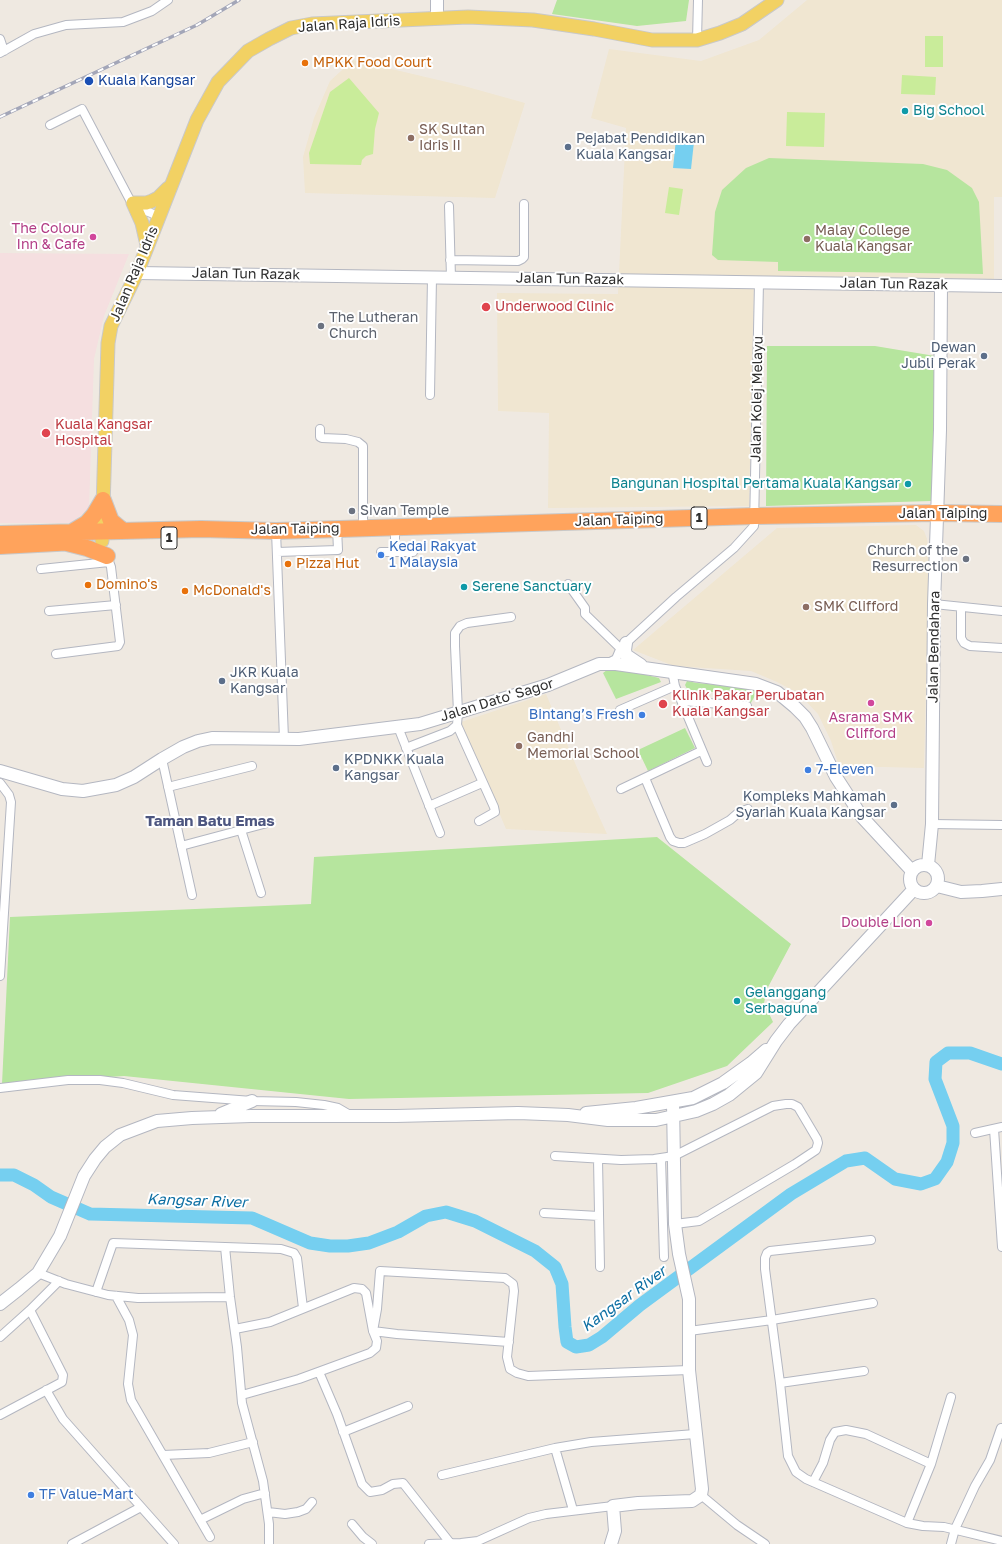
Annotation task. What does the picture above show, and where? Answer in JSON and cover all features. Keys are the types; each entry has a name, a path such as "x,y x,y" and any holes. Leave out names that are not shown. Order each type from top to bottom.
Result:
{"highway":[{"path":"103,500 111,521 124,531"},
{"path":"103,500 87,523 69,537 92,549 105,547"},
{"name":"Jalan Taiping","path":"105,547 124,531 201,528 276,531 755,516 1002,514"},
{"name":"Jalan Taiping","path":"0,534 69,537 105,547 202,537 236,530"},
{"name":"Jalan Taiping","path":"0,546 69,537"}],"main road":[{"path":"436,18 437,0"},
{"name":"Jalan Raja Idris","path":"105,547 103,500 108,343 111,326 137,273 158,216 206,101 218,82 248,51 291,28 312,24 468,17 526,20 594,29 652,40 697,40 742,24 778,0"},
{"path":"147,247 142,223 133,203 146,203 158,198 171,185"},
{"name":"Jalan Tun Razak","path":"137,273 1002,286"},
{"name":"Jalan Bendahara","path":"928,865 932,824 934,604 940,391 941,285"},
{"path":"617,656 624,650 626,655 644,667"},
{"name":"Jalan Dato' Sagor","path":"0,771 62,790 83,791 116,785 134,777 183,747 198,741 212,738 299,739 420,724 548,685 617,656 644,667 756,684 777,692 805,717 836,776 862,817 912,871"},
{"path":"928,865 932,867 937,873 937,886 926,893 922,893 914,889 910,880 912,871 919,866 928,865"},
{"path":"937,886 961,892 982,892 1002,889"},
{"path":"0,1304 38,1273 60,1236 84,1176 105,1147 120,1135 157,1121 215,1117 518,1113 568,1115 608,1120 656,1120 696,1111 729,1095 756,1073 789,1024 914,889"},
{"path":"568,1115 673,1103 693,1098 723,1083 752,1063 776,1042"},
{"path":"215,1117 252,1101"},
{"path":"611,1544 615,1531 613,1506 638,1503 692,1501 701,1495 702,1489 695,1434 690,1370 689,1298 675,1224 673,1103"}],"street":[{"path":"0,39 2,52 34,34 66,25 124,22 152,11 167,0"},
{"path":"697,40 698,0"},
{"path":"50,125 82,109 130,200 137,207 158,216"},
{"path":"450,260 518,261 522,259 524,257 524,204"},
{"path":"450,206 451,278"},
{"path":"430,394 432,277"},
{"name":"Jalan Kolej Melayu","path":"755,516 759,282"},
{"path":"320,429 320,437 322,438 346,439 358,442 363,446 363,528"},
{"path":"568,584 585,608 585,614 617,656 676,597 744,539 754,526 755,516"},
{"path":"395,527 395,552"},
{"path":"277,552 338,550 337,528"},
{"path":"276,531 284,739"},
{"path":"41,569 105,547 116,605 120,642 118,646 56,654"},
{"path":"381,552 413,552"},
{"path":"934,604 1002,611"},
{"path":"49,611 116,605"},
{"path":"961,607 962,638 964,643 970,646 991,646 1002,648"},
{"path":"479,821 495,812 457,725 458,712 455,633 460,626 467,623 510,617"},
{"path":"672,672 675,686 707,762"},
{"path":"620,710 675,686"},
{"path":"682,701 747,706"},
{"path":"406,748 450,731 457,725"},
{"path":"398,727 440,833"},
{"path":"621,789 702,751"},
{"path":"162,759 192,895"},
{"path":"168,787 252,766"},
{"path":"645,778 670,838 679,843 684,843 705,834 730,820 738,813 748,809"},
{"path":"0,783 9,795 11,802 0,976"},
{"path":"429,806 482,783"},
{"path":"181,846 271,822"},
{"path":"932,824 1002,825"},
{"path":"241,830 261,893"},
{"path":"0,1088 68,1080 100,1080 123,1083 173,1095 252,1101 296,1102 331,1106 350,1115"},
{"path":"556,1156 621,1160 674,1156 773,1106 792,1104 798,1107 817,1139 818,1143 814,1152 699,1221 675,1224"},
{"path":"975,1133 998,1128 1002,1247"},
{"path":"661,1158 664,1257"},
{"path":"598,1159 600,1267"},
{"path":"544,1213 599,1216"},
{"path":"871,1240 770,1251 767,1253 765,1258 765,1269 788,1456 796,1472 806,1480 907,1523 955,1529 1001,1539"},
{"path":"96,1292 113,1242 281,1249 294,1253 297,1258 304,1308"},
{"path":"225,1247 242,1403 265,1493 268,1512 269,1544"},
{"path":"373,1331 377,1309 380,1271 505,1278 513,1284 514,1291 507,1357 510,1369 517,1373 528,1376 690,1370"},
{"path":"38,1273 96,1292 116,1296 138,1298 230,1297"},
{"path":"0,1337 60,1281"},
{"path":"235,1329 270,1322 354,1288 362,1289 366,1293 373,1331 377,1341 376,1348 370,1353 299,1379 242,1395"},
{"path":"116,1296 129,1320 133,1335 128,1384 131,1400 210,1537"},
{"path":"689,1331 772,1320 873,1303"},
{"path":"0,1415 62,1382 63,1375 30,1310"},
{"path":"373,1331 509,1342"},
{"path":"780,1383 864,1371"},
{"path":"319,1372 337,1414 362,1484 370,1492 382,1490 393,1484 403,1483 451,1544"},
{"path":"46,1390 63,1419 174,1544"},
{"path":"907,1523 930,1464 951,1397"},
{"path":"343,1432 408,1406"},
{"path":"951,1544 955,1529 975,1486 990,1460 1001,1428"},
{"path":"812,1482 823,1462 830,1440 836,1432 846,1430 866,1434 930,1464"},
{"path":"442,1475 555,1448 591,1442 695,1434"},
{"path":"163,1455 209,1453 253,1442"},
{"path":"555,1448 572,1510"},
{"path":"200,1520 243,1499 265,1493"},
{"path":"701,1495 737,1525 765,1544"},
{"path":"268,1512 285,1514 298,1512 306,1509 312,1502"},
{"path":"429,1544 451,1544 478,1541 529,1518 572,1510 613,1506"},
{"path":"72,1544 141,1507"},
{"path":"352,1524 363,1538 372,1544"}],"shaded area":[{"name":"Malay College Kuala Kangsar","path":"807,0 1002,0 1002,197 994,197 994,279 754,276 749,506 548,508 549,413 498,411 497,293 618,294 626,128 591,118 609,49 701,61 759,40"},
{"name":"SK Sultan Idris II","path":"353,60 464,86 525,103 495,198 305,193 303,157 314,118 330,81"},
{"name":"Kuala Kangsar Hospital","path":"0,253 129,254 104,316 94,359 89,508 72,523 0,523"},
{"name":"SMK Clifford","path":"916,525 924,531 927,539 929,564 924,768 839,766 831,741 818,714 798,693 751,671 674,666 633,650 777,528"},
{"name":"Gandhi Memorial School","path":"546,694 607,834 506,829 461,722"}],"green space":[{"path":"557,0 689,0 686,21 637,26 552,14"},
{"path":"925,36 943,36 943,67 925,67"},
{"path":"902,75 936,77 935,95 901,94"},
{"path":"349,78 379,113 375,129 373,154 366,156 362,160 361,165 310,164 309,153 330,92"},
{"path":"787,112 825,113 824,147 786,146"},
{"path":"769,158 923,164 947,170 972,188 979,202 983,274 778,271 778,262 718,260 712,255 715,212 722,190 746,168"},
{"path":"669,187 683,189 679,215 665,213"},
{"path":"767,346 875,346 935,356 935,468 931,501 766,506"},
{"path":"607,670 630,671 659,678 661,682 616,699 603,673"},
{"path":"687,681 753,688 756,690 756,694 749,706 744,700 715,692 691,691 687,689 685,685"},
{"path":"685,728 695,748 648,771 638,750"},
{"path":"657,837 791,944 767,989 764,1003 773,1022 727,1066 648,1093 349,1099 124,1076 2,1084 10,917 311,904 314,857"}],"water":[{"path":"676,139 694,142 691,169 673,168"}],"waterway":[{"name":"Kangsar River","path":"0,1175 14,1175 34,1185 51,1197 90,1214 252,1218 310,1243 330,1246 348,1246 369,1243 398,1232 426,1216 446,1212 475,1221 535,1251 555,1267 562,1284 567,1342 576,1347 589,1345 602,1337 640,1305 791,1194 846,1161 865,1158 895,1179 921,1184 935,1179 947,1162 953,1143 953,1126 935,1079 936,1062 948,1053 970,1053 1002,1064"}],"railway":[{"path":"0,117 197,25 239,0"}],"place":[{"name":"MPKK Food Court","path":"305,63"},
{"name":"Kuala Kangsar","path":"89,81"},
{"name":"Big School","path":"905,111"},
{"name":"SK Sultan Idris II","path":"411,138"},
{"name":"Pejabat Pendidikan Kuala Kangsar","path":"568,147"},
{"name":"The Colour Inn & Cafe","path":"93,237"},
{"name":"Malay College Kuala Kangsar","path":"807,239"},
{"name":"Underwood Clinic","path":"486,307"},
{"name":"The Lutheran Church","path":"321,326"},
{"name":"Dewan Jubli Perak","path":"984,356"},
{"name":"Kuala Kangsar Hospital","path":"46,433"},
{"name":"Bangunan Hospital Pertama Kuala Kangsar","path":"908,484"},
{"name":"Sivan Temple","path":"352,511"},
{"name":"Kedai Rakyat 1 Malaysia","path":"381,555"},
{"name":"Church of the Resurrection","path":"966,559"},
{"name":"Pizza Hut","path":"288,564"},
{"name":"Domino's","path":"88,585"},
{"name":"Serene Sanctuary","path":"464,587"},
{"name":"McDonald's","path":"185,591"},
{"name":"SMK Clifford","path":"806,607"},
{"name":"JKR Kuala Kangsar","path":"222,681"},
{"name":"Asrama SMK Clifford","path":"871,703"},
{"name":"Klinik Pakar Perubatan Kuala Kangsar","path":"663,704"},
{"name":"Bintang’s Fresh","path":"642,715"},
{"name":"Gandhi Memorial School","path":"519,746"},
{"name":"KPDNKK Kuala Kangsar","path":"336,768"},
{"name":"7-Eleven","path":"808,770"},
{"name":"Kompleks Mahkamah Syariah Kuala Kangsar","path":"894,805"},
{"name":"Double Lion","path":"929,923"},
{"name":"Gelanggang Serbaguna","path":"737,1001"},
{"name":"TF Value-Mart","path":"31,1495"}],"district":[{"name":"Taman Batu Emas","path":"210,821"}]}
